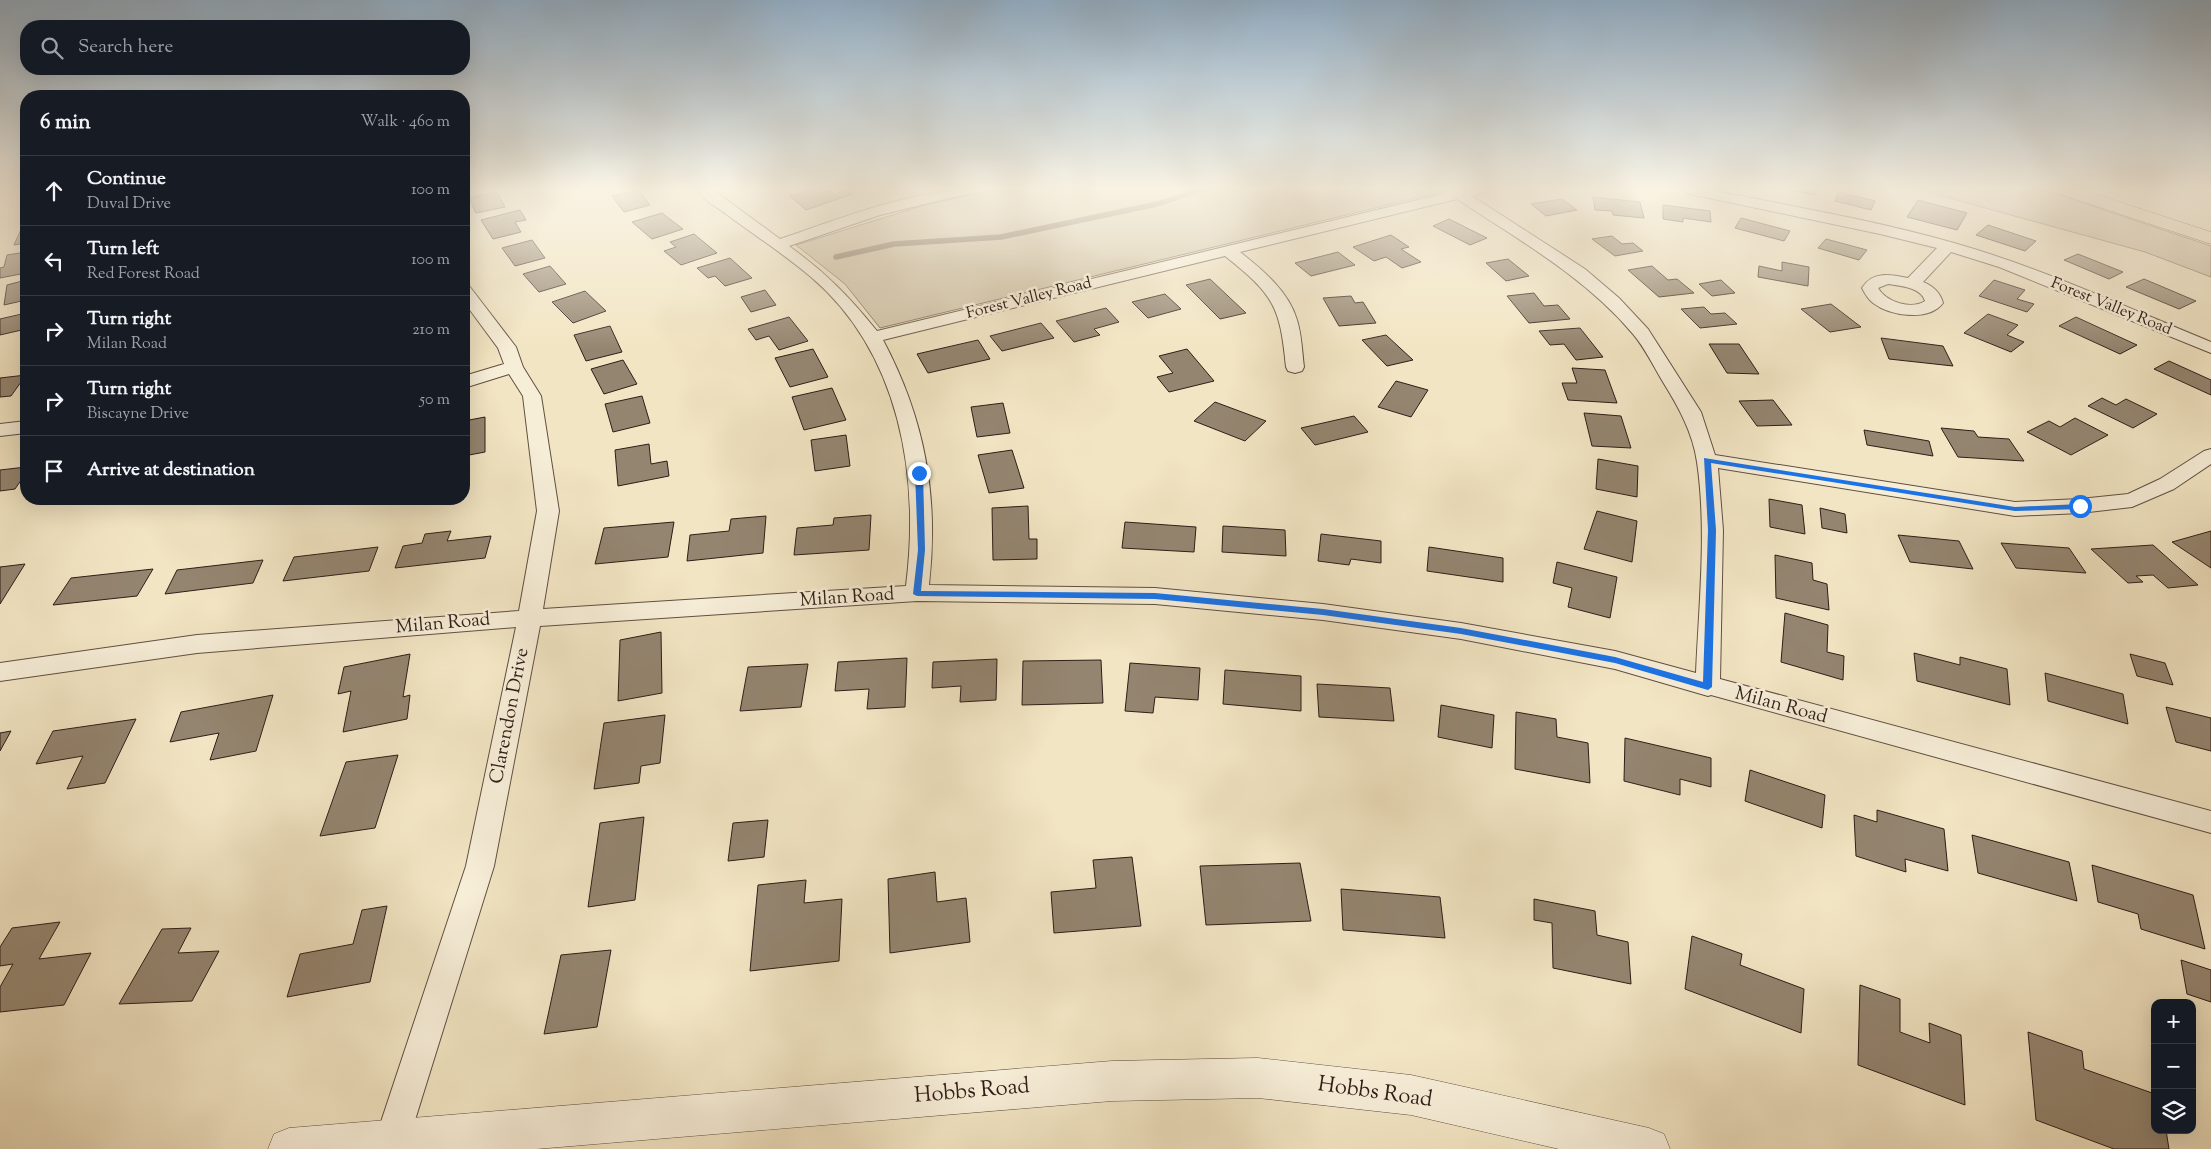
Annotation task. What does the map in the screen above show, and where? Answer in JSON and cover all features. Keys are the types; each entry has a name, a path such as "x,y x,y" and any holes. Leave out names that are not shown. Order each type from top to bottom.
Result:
{"street":[{"path":"779,244 817,274 846,304 873,336 888,366 911,431 919,473 922,550 917,594"},
{"name":"Forest Valley Road","path":"873,336 1257,244"},
{"path":"1537,244 1579,273 1613,302 1636,326 1663,364 1691,412 1707,460 1712,530 1708,687"},
{"name":"Forest Valley Road","path":"1939,244 2005,264 2211,348"},
{"path":"1912,283 1948,246"},
{"path":"1228,251 1250,268 1272,290 1286,314 1295,367"},
{"name":"Clarendon Drive","path":"391,1144 480,866 530,617 548,511 532,396 514,367 507,347 470,299"},
{"path":"470,380 514,367"},
{"path":"0,430 20,428"},
{"path":"1707,460 2015,509 2080,506 2132,500 2167,484 2211,455"},
{"name":"Milan Road","path":"0,672 197,644 530,617 917,594 1155,596 1323,612 1461,631 1615,660 1708,687 2211,822"},
{"name":"Hobbs Road","path":"289,1149 391,1144 1112,1080 1258,1078 1411,1095 1649,1149"}],"shaded area":[{"path":"1228,244 880,328 845,284 796,245"},
{"path":"2115,244 2204,244 2211,246 2211,277 2145,252"}],"building":[{"path":"518,244 535,244 545,258 515,266 502,248"},
{"path":"672,244 706,244 717,253 681,265 664,251 676,247"},
{"path":"1364,244 1404,244 1409,247 1401,249 1421,262 1402,268 1386,257 1374,261 1353,247"},
{"path":"1598,244 1634,244 1643,251 1615,256"},
{"path":"1822,244 1843,244 1867,250 1859,260 1818,248"},
{"path":"2002,244 2033,244 2025,251"},
{"path":"1338,252 1355,265 1311,276 1295,263"},
{"path":"20,253 20,274 0,278 0,268 4,267 7,255"},
{"path":"2078,254 2123,272 2109,279 2064,260"},
{"path":"730,258 752,278 725,286 715,276 708,278 697,268"},
{"path":"1508,259 1529,276 1506,281 1486,263"},
{"path":"1782,262 1809,267 1808,286 1758,277 1759,266 1782,271"},
{"path":"550,266 566,284 539,292 523,274"},
{"path":"1652,266 1668,280 1677,279 1694,293 1659,297 1628,270"},
{"path":"1210,279 1246,313 1220,319 1186,285"},
{"path":"2144,279 2196,301 2179,309 2126,287"},
{"path":"1721,280 1735,293 1712,296 1699,284"},
{"path":"1994,280 2025,290 2017,299 2034,304 2027,312 1979,296"},
{"path":"20,282 20,301 4,305 7,285"},
{"path":"765,290 776,305 751,312 741,297"},
{"path":"585,291 606,311 573,323 552,302"},
{"path":"1534,293 1544,306 1558,305 1570,319 1529,323 1507,296"},
{"path":"1165,294 1181,309 1148,318 1132,302"},
{"path":"1351,296 1355,303 1363,302 1376,323 1339,326 1323,298"},
{"path":"1831,304 1861,327 1830,332 1801,309"},
{"path":"1704,307 1711,314 1725,313 1737,324 1700,328 1681,309"},
{"path":"1106,308 1119,322 1094,329 1100,335 1074,342 1056,321"},
{"path":"20,314 20,330 0,335 0,319"},
{"path":"1988,314 2018,325 2007,335 2024,342 2011,352 1964,333"},
{"path":"789,317 808,341 779,350 769,336 756,340 748,329"},
{"path":"2076,317 2137,345 2120,354 2059,326"},
{"path":"1041,323 1054,338 1002,351 990,336"},
{"path":"610,326 622,352 586,361 574,335"},
{"path":"1580,328 1603,357 1576,360 1564,344 1550,345 1539,331"},
{"path":"1386,335 1413,360 1387,366 1362,340"},
{"path":"1881,338 1943,346 1953,366 1889,359"},
{"path":"978,340 990,359 928,373 917,354"},
{"path":"1709,344 1739,344 1759,374 1727,373"},
{"path":"813,349 828,377 790,387 775,358"},
{"path":"1187,349 1214,381 1169,392 1157,377 1173,373 1159,356"},
{"path":"623,360 637,384 604,394 591,369"},
{"path":"2169,361 2211,380 2211,395 2154,369"},
{"path":"1572,368 1605,370 1617,403 1568,400 1562,383 1577,383"},
{"path":"20,376 20,383 11,396 0,397 0,378"},
{"path":"1396,381 1428,390 1411,417 1378,407"},
{"path":"832,388 846,420 804,430 792,397"},
{"path":"642,396 650,423 613,432 605,404"},
{"path":"2102,398 2116,405 2126,399 2157,414 2133,428 2088,406"},
{"path":"1773,400 1792,425 1757,426 1739,401"},
{"path":"1215,402 1266,421 1245,441 1194,421"},
{"path":"1003,403 1010,433 977,437 971,407"},
{"path":"1584,413 1621,416 1631,448 1592,446"},
{"path":"1354,416 1368,432 1315,445 1301,428"},
{"path":"485,417 485,452 470,455 470,420"},
{"path":"2075,418 2108,435 2071,455 2027,432 2049,421 2060,427"},
{"path":"1941,428 1974,431 1978,437 2009,439 2024,461 1958,457"},
{"path":"1864,430 1929,441 1933,456 1867,445"},
{"path":"846,435 850,466 815,471 811,440"},
{"path":"649,444 651,464 667,461 669,476 618,486 615,450"},
{"path":"1012,450 1024,488 989,493 978,455"},
{"path":"1598,459 1638,466 1637,497 1596,489"},
{"path":"20,468 20,482 15,489 0,491 0,470"},
{"path":"1769,499 1802,505 1805,534 1770,527"},
{"path":"1028,506 1029,539 1037,539 1037,559 993,560 992,508"},
{"path":"1820,508 1845,514 1847,533 1822,528"},
{"path":"1597,511 1637,521 1632,562 1584,549"},
{"path":"871,515 869,550 794,555 797,528 833,525 834,518"},
{"path":"766,516 763,553 687,561 690,535 729,531 731,519"},
{"path":"674,522 668,557 595,564 604,528"},
{"path":"1125,522 1196,527 1194,552 1122,548"},
{"path":"1223,526 1285,530 1286,556 1222,552"},
{"path":"451,531 447,541 491,536 485,558 395,568 403,546 422,543 425,534"},
{"path":"2211,531 2211,568 2172,542"},
{"path":"1321,534 1381,541 1381,563 1351,559 1349,565 1318,561"},
{"path":"1898,535 1959,541 1973,569 1910,562"},
{"path":"2001,543 2069,548 2086,573 2016,568"},
{"path":"2153,545 2198,585 2168,588 2153,575 2136,576 2143,582 2128,583 2091,549"},
{"path":"378,547 369,571 283,581 294,557"},
{"path":"1429,547 1503,558 1503,582 1427,571"},
{"path":"1775,555 1812,563 1813,580 1827,584 1829,610 1776,598"},
{"path":"263,560 253,583 165,594 177,570"},
{"path":"1557,562 1617,577 1610,618 1568,607 1572,588 1553,583"},
{"path":"25,564 0,604 0,567"},
{"path":"153,569 137,596 53,605 71,578"},
{"path":"1785,613 1828,625 1827,652 1844,656 1843,680 1781,662"},
{"path":"661,632 662,693 618,701 620,640"},
{"path":"1914,653 1960,665 1960,657 2007,669 2010,705 1917,681"},
{"path":"410,654 403,697 410,695 407,719 343,732 351,691 338,694 344,667"},
{"path":"2130,654 2165,663 2173,685 2137,676"},
{"path":"907,658 905,707 867,709 869,689 835,691 838,662"},
{"path":"997,659 996,700 960,702 961,686 932,688 933,662"},
{"path":"1101,660 1103,703 1022,705 1023,661"},
{"path":"1130,663 1200,668 1198,700 1155,697 1153,713 1125,711"},
{"path":"808,664 801,707 740,711 748,667"},
{"path":"1225,670 1301,676 1301,711 1223,704"},
{"path":"2045,673 2123,694 2128,724 2048,701"},
{"path":"1317,684 1390,688 1394,721 1319,717"},
{"path":"273,695 256,751 210,760 219,733 170,742 181,712"},
{"path":"1441,705 1494,715 1492,748 1438,737"},
{"path":"2166,707 2211,718 2211,751 2176,742"},
{"path":"1516,712 1556,719 1557,737 1588,743 1590,783 1515,769"},
{"path":"665,715 660,763 641,766 639,783 594,789 604,723"},
{"path":"136,719 105,783 67,789 83,756 36,764 53,731"},
{"path":"11,731 0,751 0,733"},
{"path":"1625,738 1711,758 1711,787 1680,779 1680,795 1624,781"},
{"path":"398,755 375,828 320,836 346,762"},
{"path":"1750,770 1825,795 1822,828 1745,801"},
{"path":"1877,810 1944,829 1948,871 1905,859 1906,872 1856,856 1854,815 1877,822"},
{"path":"644,817 635,900 588,907 600,823"},
{"path":"768,820 764,857 728,861 733,823"},
{"path":"1972,835 2069,862 2077,901 1978,873"},
{"path":"1132,857 1141,926 1054,933 1051,892 1096,888 1093,860"},
{"path":"1300,863 1311,921 1206,925 1200,866"},
{"path":"2092,865 2193,895 2205,949 2141,929 2138,914 2098,902"},
{"path":"935,872 937,902 966,898 970,942 890,953 888,879"},
{"path":"806,880 804,903 842,899 839,961 750,971 758,885"},
{"path":"1341,889 1440,897 1445,938 1343,930"},
{"path":"1534,899 1595,911 1597,935 1628,942 1631,984 1553,968 1552,923 1534,920"},
{"path":"387,906 370,982 287,997 300,954 353,944 362,910"},
{"path":"60,922 39,959 91,953 64,1005 0,1012 0,987 13,964 0,966 0,947 12,928"},
{"path":"191,928 178,953 219,951 192,1001 119,1004 162,929"},
{"path":"1692,936 1742,954 1740,965 1804,989 1801,1033 1685,989"},
{"path":"611,950 597,1027 544,1034 561,955"},
{"path":"2181,960 2211,970 2211,1002 2187,994"},
{"path":"1860,985 1900,999 1900,1032 1930,1043 1929,1023 1961,1035 1965,1105 1858,1065"},
{"path":"2028,1032 2082,1051 2084,1069 2151,1093 2151,1134 2167,1134 2169,1149 2114,1149 2036,1120"}],"waterway":[{"path":"836,257 900,244"}],"route":[{"path":"919,473 922,550 917,594 1155,596 1323,612 1461,631 1615,660 1708,687 1712,530 1707,460 2015,509 2080,506"}]}
